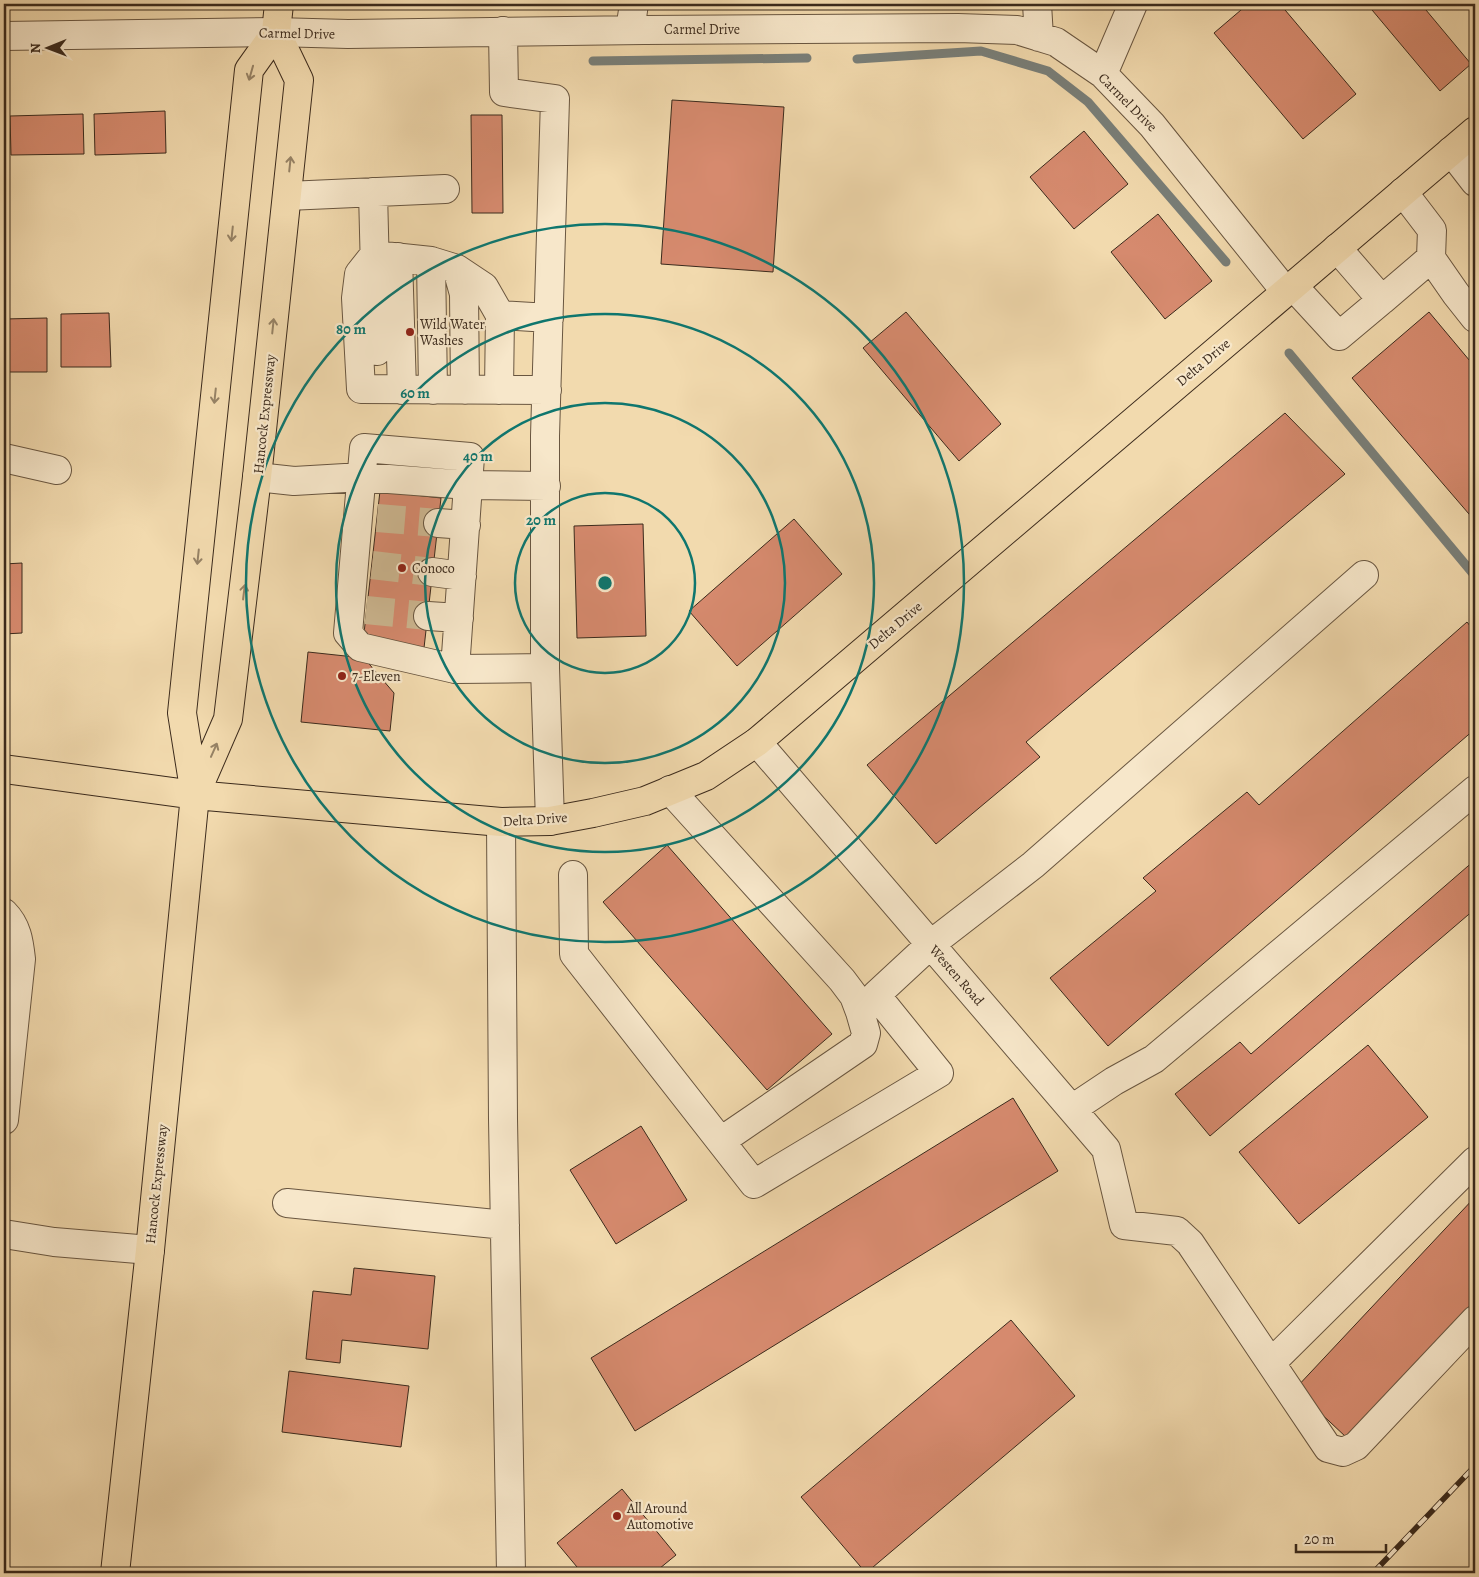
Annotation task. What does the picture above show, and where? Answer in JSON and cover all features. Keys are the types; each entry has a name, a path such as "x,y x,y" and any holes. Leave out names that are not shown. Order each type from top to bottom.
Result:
{"main road":[{"name":"Hancock Expressway","path":"115,1573 150,1250 195,795 182,713 249,70 276,32 279,4"},
{"name":"Hancock Expressway","path":"195,795 228,718 257,477 287,196 299,80 276,32"},
{"name":"Delta Drive","path":"4,770 195,795 501,822 550,821 593,813 645,800 706,776 757,742 1475,131"}],"street":[{"path":"1037,4 1039,37"},
{"path":"1103,74 1133,4"},
{"name":"Carmel Drive","path":"4,36 503,31 632,17 1018,30 1056,42 1103,74 1152,125 1289,289 1339,336 1382,300"},
{"path":"503,31 504,92 555,99 546,486 545,668 550,821"},
{"path":"1451,151 1475,182"},
{"path":"287,196 445,190"},
{"path":"373,192 386,256 390,390"},
{"path":"1337,248 1382,300 1430,258 1432,230 1404,192"},
{"path":"499,390 500,315 484,287 457,269 431,261 386,256 358,274 356,298 360,390 499,390 547,390"},
{"path":"1430,258 1471,304"},
{"path":"431,261 433,390"},
{"path":"457,269 464,294 465,390"},
{"path":"500,315 549,318"},
{"path":"4,458 58,470"},
{"path":"257,477 294,481 362,477 468,485 546,486"},
{"path":"362,477 368,517 358,609 348,633 360,647 455,668 545,668"},
{"path":"455,668 468,485"},
{"path":"438,523 466,525"},
{"path":"432,572 462,576"},
{"path":"573,875 574,954 754,1184 940,1073 876,995 931,944 1032,865 1364,576"},
{"path":"428,616 459,618"},
{"name":"Westen Road","path":"757,742 1106,1149 1124,1225 1177,1231 1190,1243 1271,1363"},
{"path":"670,790 842,980 854,996 866,1033 863,1044 721,1141"},
{"path":"1072,1109 1114,1081 1154,1059 1475,790"},
{"path":"501,822 511,1573"},
{"path":"4,913 19,936 21,959 11,984 5,1106"},
{"path":"1475,1161 1271,1363 1328,1448 1343,1452 1356,1446 1475,1320"},
{"path":"286,1203 505,1224"},
{"path":"4,1234 54,1242 150,1250"}],"building":[{"path":"1248,4 1280,4 1356,94 1303,139 1214,33"},
{"path":"1367,4 1421,4 1471,64 1440,91"},
{"path":"672,100 784,107 773,272 661,264"},
{"path":"165,111 166,153 95,155 94,114"},
{"path":"83,114 84,154 11,155 10,116"},
{"path":"471,115 502,115 503,213 472,213"},
{"path":"1084,131 1128,184 1074,229 1030,177"},
{"path":"1158,214 1212,281 1165,319 1111,252"},
{"path":"906,312 1001,424 959,461 863,348"},
{"path":"1429,312 1475,367 1475,521 1352,378"},
{"path":"109,313 111,367 61,367 61,314"},
{"path":"47,318 47,372 4,372 4,319"},
{"path":"1285,413 1345,474 1026,742 1040,757 936,844 867,765"},
{"name":"Conoco","path":"380,491 441,498 424,648 363,642"},
{"path":"794,519 842,574 737,666 689,611"},
{"path":"643,524 646,636 577,638 574,526"},
{"path":"22,563 22,633 4,634 4,564"},
{"path":"1467,622 1475,632 1475,729 1108,1046 1050,978 1156,891 1143,878 1247,792 1259,805"},
{"name":"7-Eleven","path":"308,652 364,658 394,693 390,731 301,722"},
{"path":"667,845 832,1034 767,1090 603,902"},
{"path":"1475,860 1475,909 1210,1136 1175,1094 1240,1042 1251,1054"},
{"path":"4,944 8,946 4,984"},
{"path":"1368,1045 1428,1117 1299,1224 1239,1152"},
{"path":"1013,1098 1058,1171 635,1431 591,1358"},
{"path":"641,1126 687,1200 616,1244 570,1170"},
{"path":"1475,1197 1475,1302 1347,1438 1295,1389"},
{"path":"354,1268 435,1276 428,1349 342,1340 340,1363 306,1359 313,1291 351,1295"},
{"path":"1011,1320 1075,1396 866,1573 801,1497"},
{"path":"289,1371 409,1386 401,1447 282,1432"},
{"name":"All Around Automotive","path":"622,1489 676,1555 654,1573 582,1573 557,1543"}],"waterway":[{"path":"857,59 981,51 1048,71 1088,102 1226,262"},
{"path":"593,61 807,58"},
{"path":"1289,353 1475,576"}],"tunnel":[{"path":"377,518 438,523"},
{"path":"372,565 432,572"},
{"path":"366,610 428,616"}],"railway":[{"path":"1373,1573 1475,1466"}],"place":[{"name":"Wild Water Washes","path":"410,332"},
{"name":"Conoco","path":"402,568"},
{"name":"7-Eleven","path":"342,676"},
{"name":"All Around Automotive","path":"617,1516"}]}
